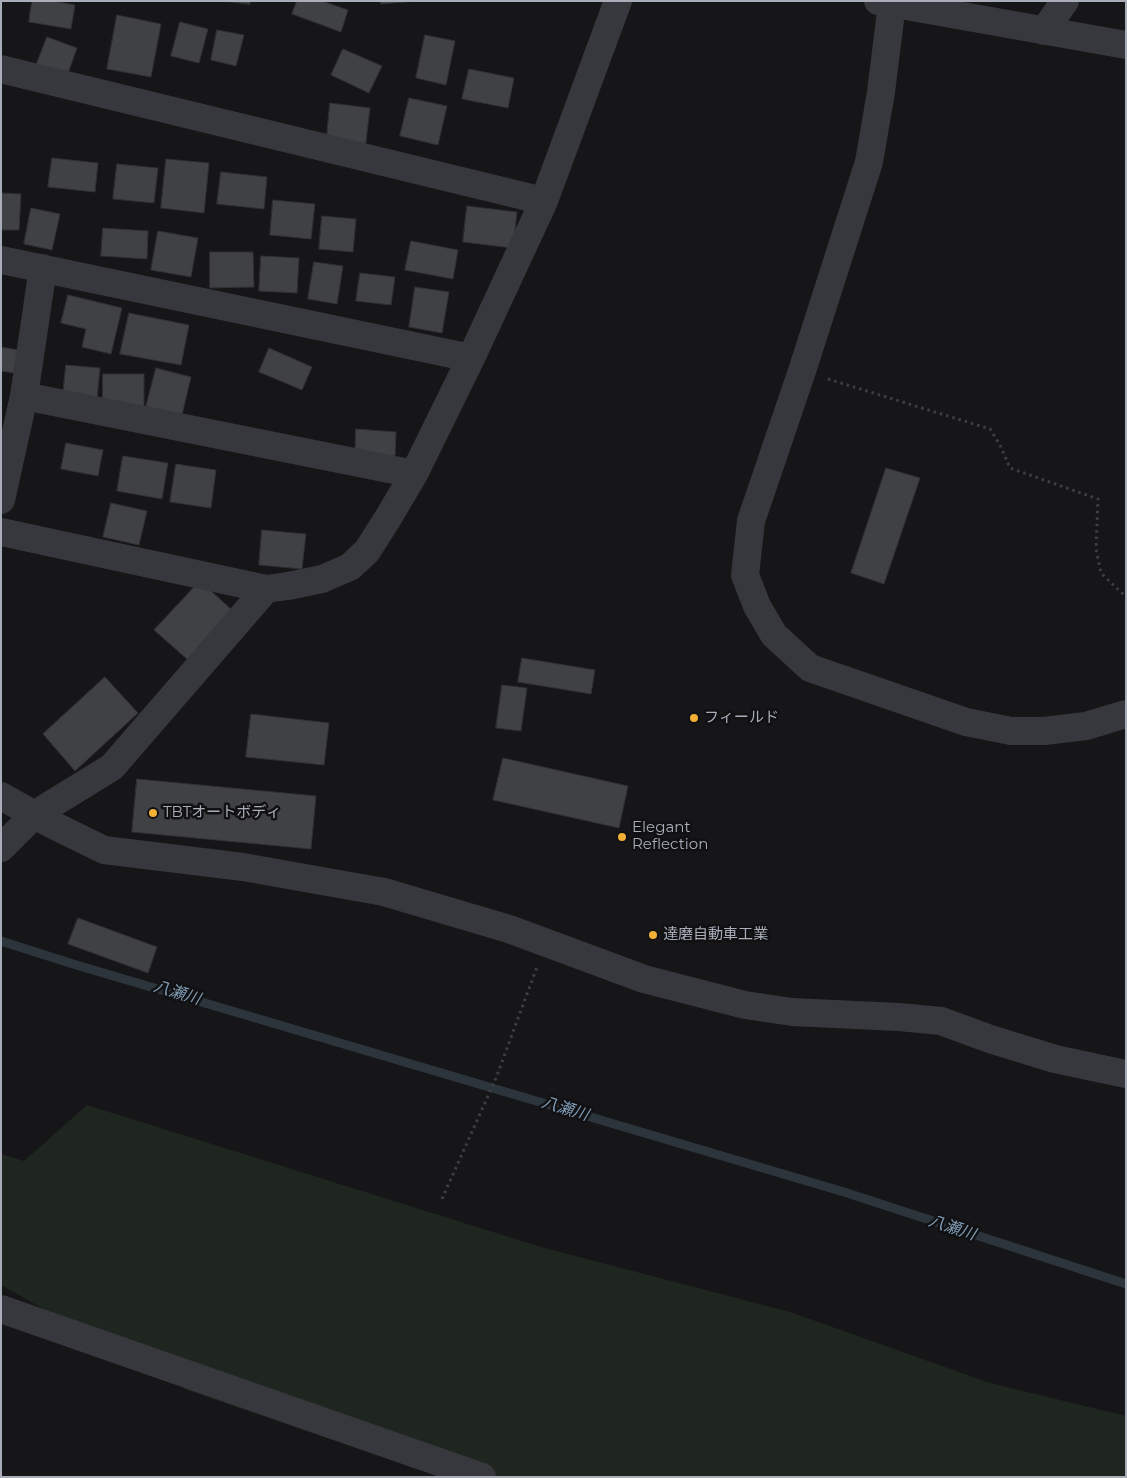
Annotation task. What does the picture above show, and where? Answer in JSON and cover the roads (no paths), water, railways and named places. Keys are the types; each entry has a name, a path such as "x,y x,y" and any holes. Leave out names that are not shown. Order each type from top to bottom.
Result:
{"street":[{"path":"1,532 266,589 322,579 350,568 367,551 414,474 471,358 544,200 618,1"},
{"path":"1044,31 1066,1"},
{"path":"1126,45 885,2 881,92 869,162 802,371 750,521 745,576 757,606 774,635 810,668 966,722 1011,731 1044,731 1086,726 1126,714"},
{"path":"1,69 544,200"},
{"path":"1,260 471,358"},
{"path":"1,500 24,396 43,268"},
{"path":"24,396 414,474"},
{"path":"1,848 34,815 112,767 266,589"},
{"path":"1,796 34,815 104,850 243,867 384,892 509,929 644,979 745,1006 792,1012 941,1021 990,1039 1055,1058 1126,1074"},
{"path":"1,1309 482,1477"}],"waterway":[{"name":"八瀬川","path":"1,941 844,1192 1126,1284"}],"place":[{"name":"フィールド","path":"694,718"},
{"name":"TBTオートボディ","path":"153,813"},
{"name":"Elegant Reflection","path":"622,837"},
{"name":"達磨自動車工業","path":"653,935"}]}
